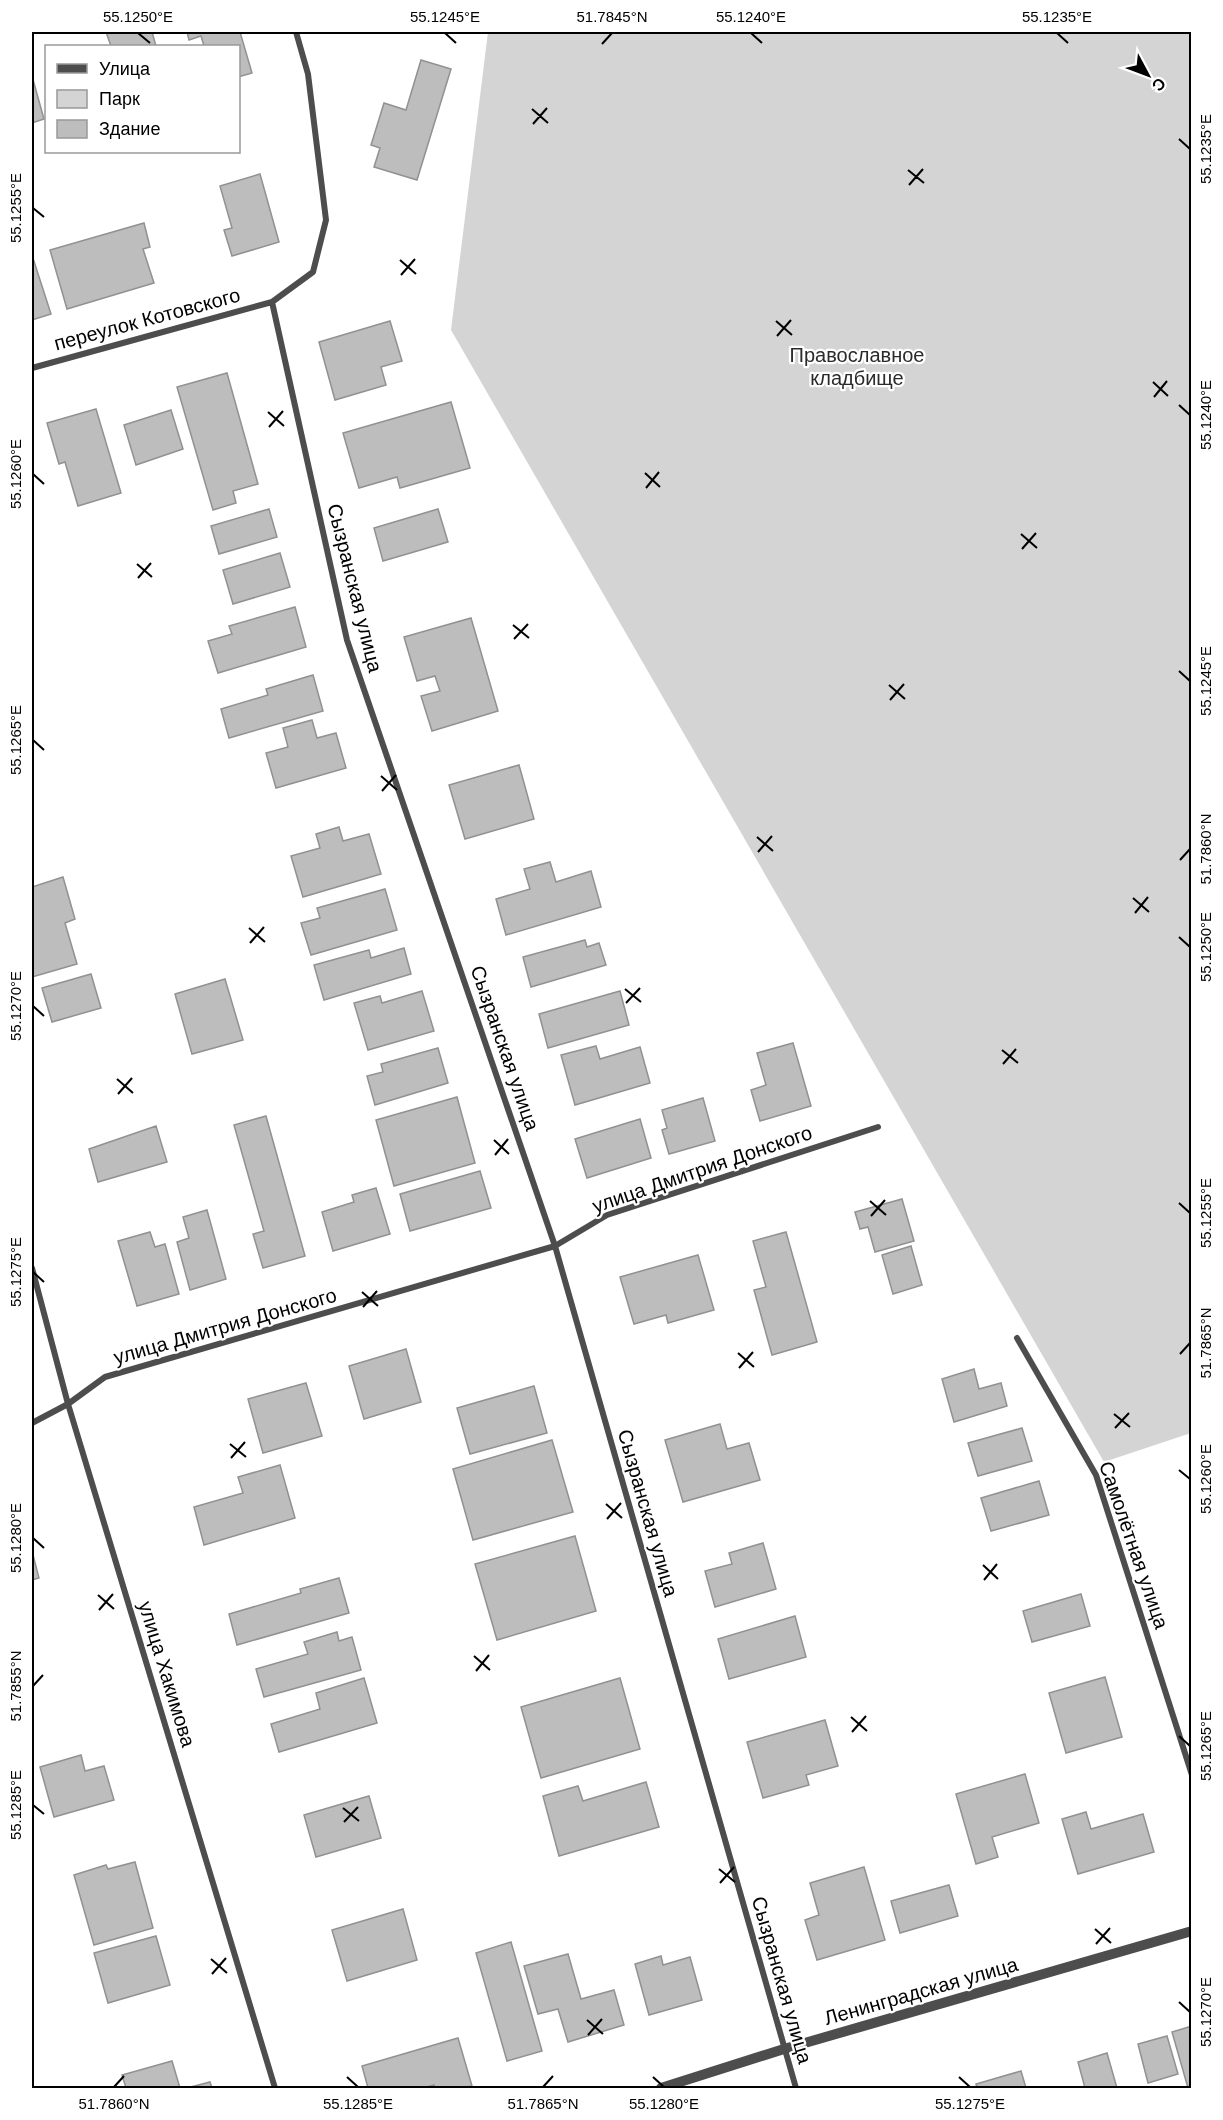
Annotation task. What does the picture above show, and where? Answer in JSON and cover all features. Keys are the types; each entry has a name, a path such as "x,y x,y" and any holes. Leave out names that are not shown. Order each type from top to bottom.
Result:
{"street":[{"path":"272,302 313,272 326,220 308,74 296,32"},
{"name":"переулок Котовского","path":"32,368 272,302"},
{"name":"Сызранская улица","path":"272,302 347,640 555,1246 796,2088"},
{"name":"улица Дмитрия Донского","path":"32,1423 68,1404 105,1377 555,1246 607,1215 878,1127"},
{"name":"улица Хакимова","path":"32,1268 68,1404 275,2088"},
{"name":"Самолётная улица","path":"1017,1338 1096,1475 1191,1775"},
{"name":"Ленинградская улица","path":"661,2088 784,2049 1191,1930"}],"green space":[{"name":"Православное кладбище","path":"488,32 1191,32 1191,1433 1104,1462 451,330"}],"building":[{"path":"106,32 152,32 156,45 111,45"},
{"path":"187,32 240,32 252,73 240,76 240,45 204,45 201,36 189,40"},
{"path":"421,60 451,69 417,180 374,167 380,148 371,145 384,103 406,110"},
{"path":"32,76 44,119 32,123"},
{"path":"260,174 279,242 232,256 224,230 232,228 220,186"},
{"path":"144,223 150,247 143,249 154,283 67,309 50,250"},
{"path":"32,255 51,314 32,320"},
{"path":"390,321 402,361 381,367 386,385 335,400 319,342"},
{"path":"227,373 258,484 233,491 236,503 213,510 177,387"},
{"path":"451,402 470,468 400,488 397,477 359,488 343,433"},
{"path":"96,409 121,493 78,506 65,462 59,464 47,423"},
{"path":"171,410 183,449 136,465 124,425"},
{"path":"269,509 277,537 219,554 211,526"},
{"path":"438,509 448,542 383,561 374,528"},
{"path":"280,553 290,587 233,604 223,570"},
{"path":"295,607 306,647 218,673 208,641 232,634 229,626"},
{"path":"471,618 498,711 432,731 421,696 440,691 435,676 417,681 404,637"},
{"path":"313,675 323,711 229,738 221,709 268,695 266,689"},
{"path":"312,720 317,738 336,733 346,768 276,788 266,753 288,747 283,728"},
{"path":"519,765 534,819 465,839 449,785"},
{"path":"339,827 343,841 369,834 381,874 303,897 291,856 320,848 316,834"},
{"path":"550,862 556,882 591,871 601,907 506,935 496,899 530,889 524,869"},
{"path":"63,877 75,919 65,923 77,964 32,977 32,887"},
{"path":"385,889 397,930 311,955 301,923 320,918 317,908"},
{"path":"585,940 587,947 599,943 606,965 531,987 523,957"},
{"path":"404,948 411,974 324,1000 314,965 369,950 371,958"},
{"path":"91,974 101,1008 52,1022 42,988"},
{"path":"225,979 243,1040 192,1054 175,994"},
{"path":"422,991 434,1031 368,1050 354,1003 380,996 382,1003"},
{"path":"620,991 629,1025 548,1048 539,1014"},
{"path":"793,1043 811,1106 760,1121 751,1090 766,1085 757,1053"},
{"path":"596,1046 600,1059 640,1047 650,1083 575,1105 561,1055"},
{"path":"438,1048 448,1083 375,1105 367,1076 383,1072 381,1064"},
{"path":"457,1097 475,1163 394,1186 376,1120"},
{"path":"703,1098 715,1141 669,1154 662,1130 667,1128 662,1110"},
{"path":"266,1116 305,1256 263,1268 253,1234 264,1231 234,1125"},
{"path":"640,1119 651,1158 587,1178 575,1139"},
{"path":"156,1126 167,1162 98,1182 89,1149"},
{"path":"480,1171 491,1208 410,1231 400,1194"},
{"path":"376,1188 390,1234 333,1251 322,1212 354,1202 352,1195"},
{"path":"902,1199 914,1241 875,1252 868,1227 860,1229 855,1212"},
{"path":"207,1210 226,1279 190,1290 177,1242 189,1238 183,1217"},
{"path":"150,1232 155,1247 165,1244 179,1294 137,1306 118,1241"},
{"path":"786,1232 817,1342 772,1355 754,1290 766,1287 753,1241"},
{"path":"911,1246 922,1285 893,1294 882,1255"},
{"path":"698,1255 714,1310 668,1323 666,1315 634,1324 620,1277"},
{"path":"406,1349 421,1402 364,1419 349,1366"},
{"path":"974,1369 979,1389 1001,1383 1007,1406 954,1422 942,1379"},
{"path":"306,1383 322,1436 263,1453 248,1399"},
{"path":"534,1386 547,1433 470,1454 457,1408"},
{"path":"720,1424 727,1449 749,1443 760,1480 683,1502 665,1440"},
{"path":"1022,1428 1032,1461 978,1476 968,1443"},
{"path":"552,1440 573,1512 473,1540 453,1469"},
{"path":"280,1465 295,1518 204,1545 194,1507 243,1493 238,1477"},
{"path":"1039,1481 1049,1515 991,1531 981,1498"},
{"path":"575,1536 596,1611 497,1640 475,1564"},
{"path":"763,1543 776,1589 715,1607 705,1571 732,1564 729,1553"},
{"path":"32,1551 39,1578 32,1580"},
{"path":"339,1578 349,1613 237,1645 229,1614 301,1593 300,1589"},
{"path":"1081,1594 1090,1626 1032,1642 1023,1611"},
{"path":"795,1616 806,1657 729,1679 718,1639"},
{"path":"337,1632 339,1641 352,1637 361,1670 264,1697 256,1669 308,1654 304,1642"},
{"path":"1105,1677 1122,1737 1066,1753 1049,1693"},
{"path":"364,1678 377,1723 279,1752 271,1724 320,1709 316,1693"},
{"path":"620,1678 640,1749 541,1778 521,1707"},
{"path":"825,1720 838,1766 806,1775 809,1785 763,1798 747,1742"},
{"path":"81,1755 85,1771 104,1766 114,1800 54,1817 40,1767"},
{"path":"1025,1774 1039,1823 992,1837 998,1857 976,1864 956,1794"},
{"path":"646,1782 659,1827 559,1856 543,1796 578,1786 583,1801"},
{"path":"369,1796 381,1838 316,1857 304,1815"},
{"path":"1086,1812 1091,1829 1143,1814 1154,1852 1078,1874 1062,1819"},
{"path":"135,1862 153,1928 94,1945 74,1875 106,1865 108,1869"},
{"path":"864,1867 885,1940 817,1960 805,1920 819,1915 810,1883"},
{"path":"949,1885 958,1916 900,1933 891,1901"},
{"path":"403,1909 417,1960 347,1981 332,1930"},
{"path":"156,1936 170,1985 108,2003 94,1953"},
{"path":"511,1942 542,2051 507,2061 476,1953"},
{"path":"568,1954 581,1999 614,1990 624,2025 568,2042 558,2009 538,2014 524,1966"},
{"path":"661,1956 663,1965 690,1957 702,2000 649,2015 635,1964"},
{"path":"1192,2026 1192,2088 1188,2088 1172,2032"},
{"path":"1167,2036 1178,2074 1148,2083 1138,2044"},
{"path":"458,2038 472,2086 462,2088 435,2088 434,2085 423,2088 368,2088 362,2066"},
{"path":"1107,2053 1117,2088 1085,2088 1078,2062"},
{"path":"172,2061 180,2088 126,2088 122,2075"},
{"path":"1021,2071 1026,2088 977,2088 976,2084"},
{"path":"210,2082 212,2088 187,2088"}]}
